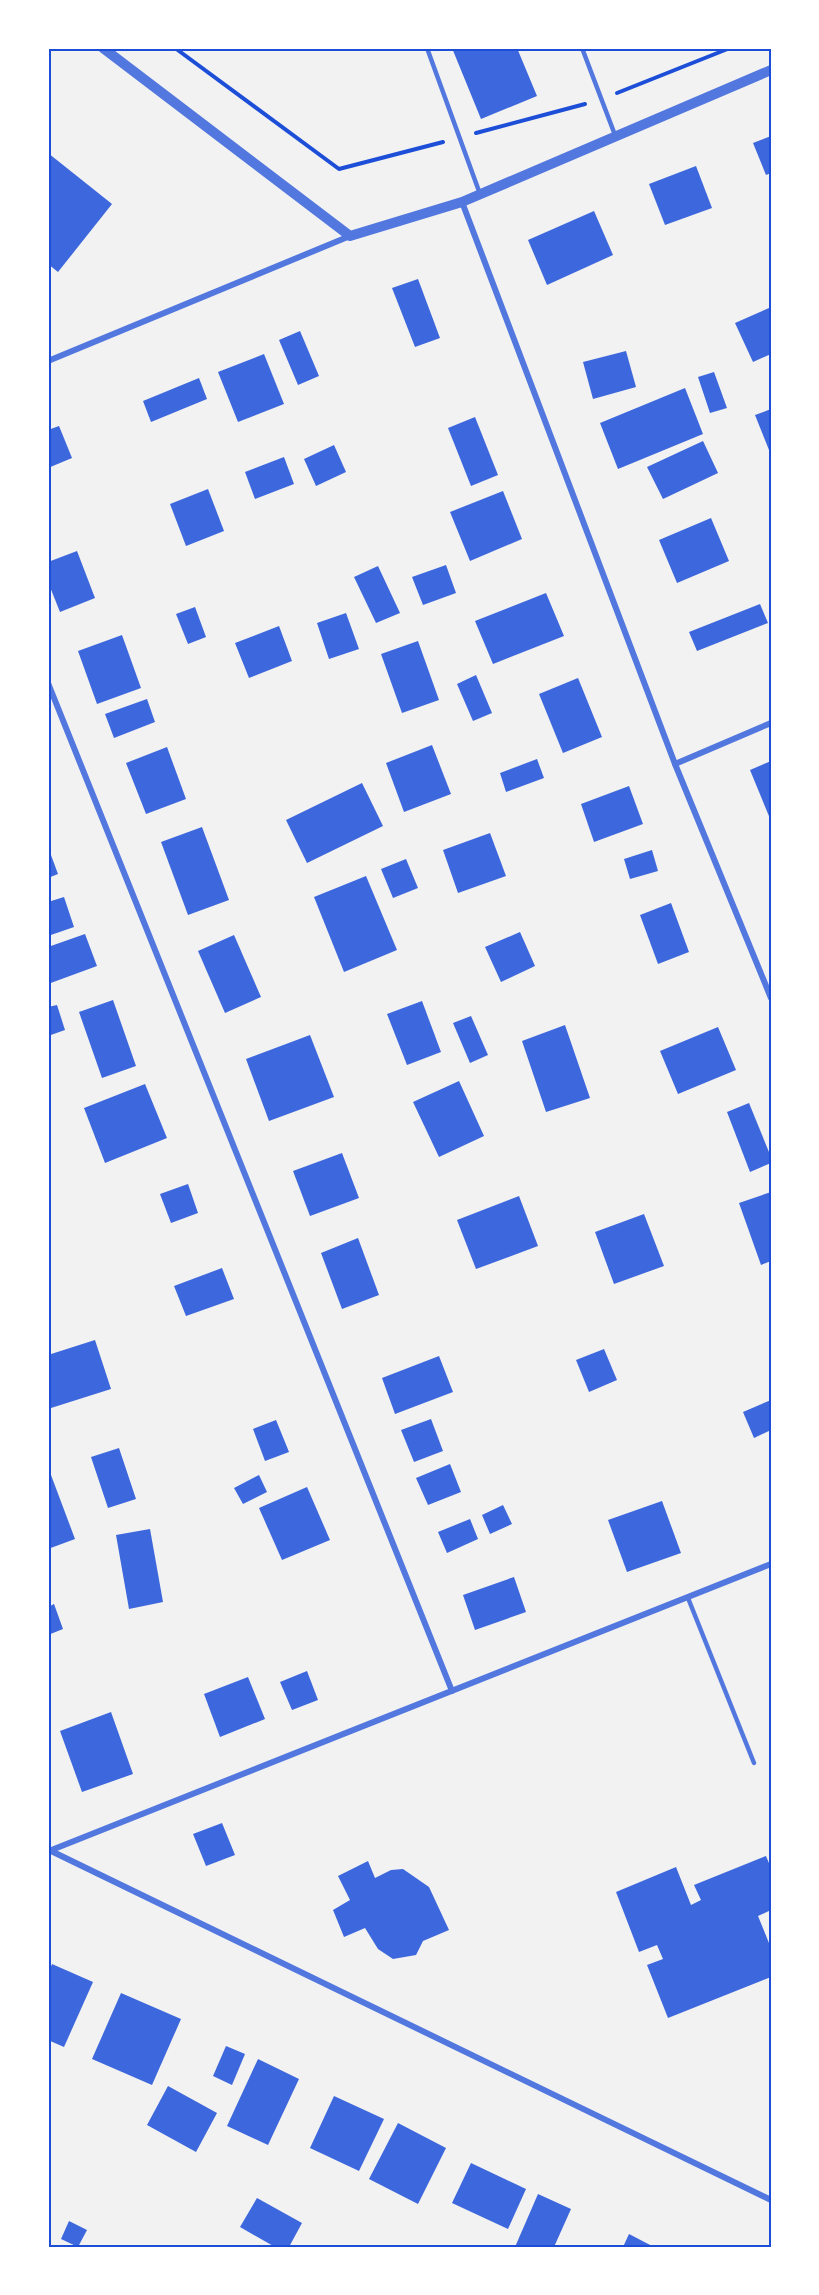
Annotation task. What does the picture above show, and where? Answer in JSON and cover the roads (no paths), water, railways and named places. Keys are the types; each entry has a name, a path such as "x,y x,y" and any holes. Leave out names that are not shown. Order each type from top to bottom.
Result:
{"street":[{"path":"103,48 350,236"},
{"path":"48,361 350,236 462,202 771,70"},
{"path":"462,202 675,764 771,998"},
{"path":"48,683 452,1691"},
{"path":"675,764 771,723"},
{"path":"49,1851 771,1564"},
{"path":"49,1851 771,2200"}],"lane":[{"path":"427,48 480,194"},
{"path":"582,48 616,138"},
{"path":"688,1598 754,1763"}]}
